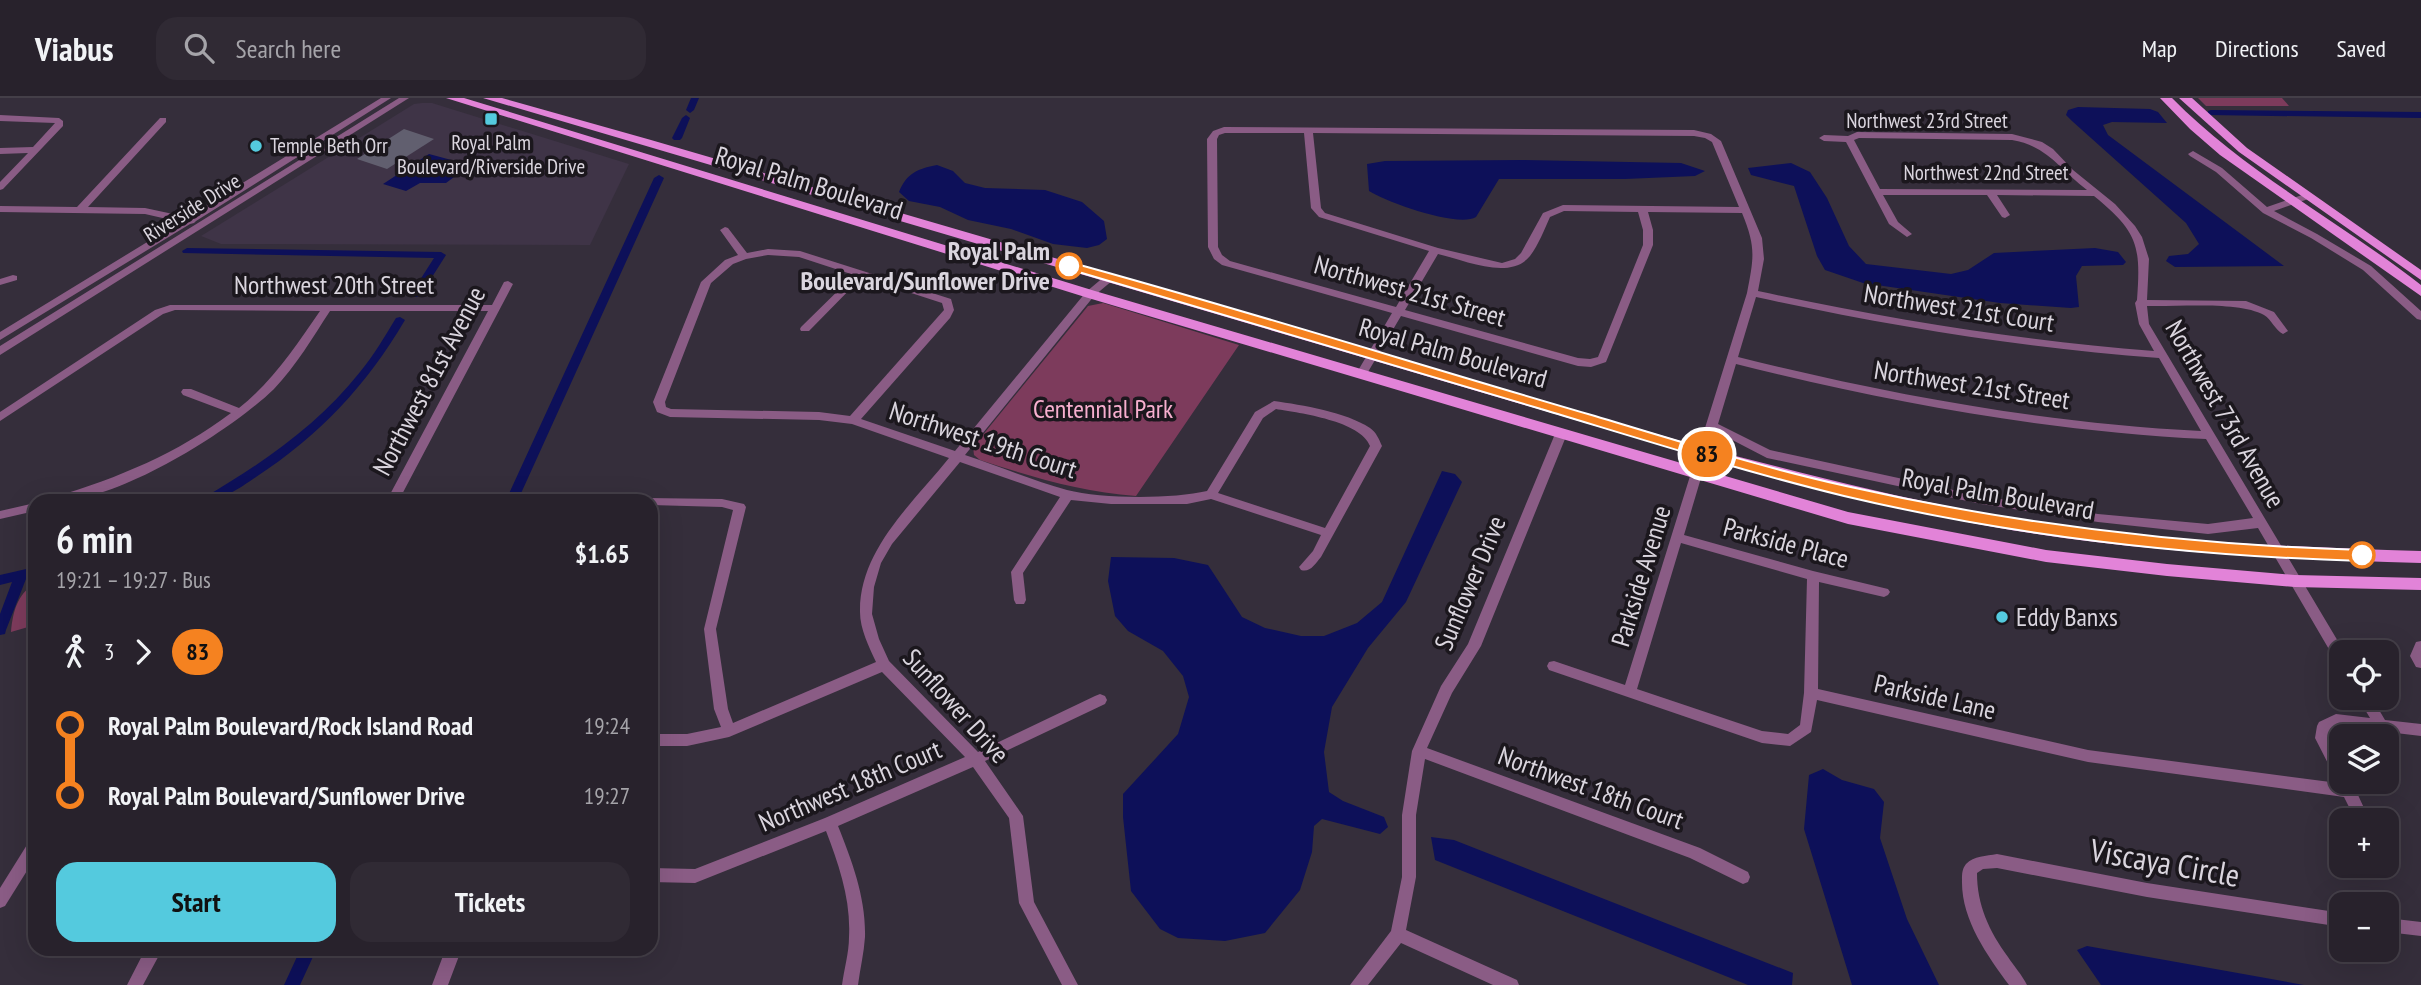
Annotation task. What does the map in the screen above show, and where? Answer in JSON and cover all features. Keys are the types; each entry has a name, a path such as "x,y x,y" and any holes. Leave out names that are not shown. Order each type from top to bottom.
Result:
{"main road":[{"name":"Royal Palm Boulevard","path":"452,98 1090,294 1847,518 2046,556 2295,581 2421,584"},
{"name":"Royal Palm Boulevard","path":"489,98 644,141 1702,452 1845,491 2038,528 2153,542 2278,553 2421,557"},
{"path":"2166,98 2212,144 2371,252 2421,292"},
{"path":"2185,98 2224,135 2421,276"}],"street":[{"name":"Riverside Drive","path":"0,337 387,98"},
{"name":"Riverside Drive","path":"0,351 405,98"},
{"path":"0,118 49,119 59,121 60,126 0,187"},
{"path":"80,210 163,120"},
{"path":"1218,257 1213,247 1212,139 1216,133 1224,130 1308,131 1316,208 1322,215 1332,221 1502,267 1514,267 1522,263 1546,215 1563,208 1745,210"},
{"name":"Parkside Avenue","path":"1308,131 1694,133 1716,141 1757,238 1759,260 1752,293 1630,690"},
{"name":"Northwest 23rd Street","path":"1824,138 1849,139 1857,135 2011,137 2029,140"},
{"path":"1849,139 1894,224 1907,234"},
{"name":"Northwest 73rd Avenue","path":"2029,140 2044,147 2114,208 2131,228 2142,247 2145,267 2140,303 2144,324 2330,640"},
{"path":"0,151 36,150"},
{"path":"2193,154 2220,170 2266,211 2356,260 2387,284 2421,317"},
{"name":"Northwest 22nd Street","path":"1876,192 2094,193"},
{"path":"1991,194 2005,215"},
{"path":"2266,211 2308,196"},
{"path":"0,209 145,211 202,225"},
{"name":"Northwest 21st Street","path":"1218,257 1226,263 1397,312 1578,362 1591,363 1602,359 1648,245 1648,230 1642,209"},
{"path":"725,230 744,256 768,252 800,254 941,297 950,305 946,316 853,420"},
{"path":"1361,374 1435,250"},
{"name":"Northwest 19th Court","path":"744,256 729,262 706,282 659,402 661,409 680,414 818,416 853,420 1068,495 1111,500 1187,500 1211,495 1328,533"},
{"path":"804,329 860,273"},
{"path":"0,282 13,278"},
{"name":"Sunflower Drive","path":"1070,985 1027,903 1016,816 976,759 884,665 872,639 866,614 867,587 875,563 888,541 1090,294 1109,278"},
{"name":"Northwest 81st Avenue","path":"396,494 508,284"},
{"name":"Northwest 21st Court","path":"1752,293 1944,332 2025,343 2161,355"},
{"path":"2140,303 2246,304 2270,314 2283,331"},
{"name":"Northwest 20th Street","path":"0,417 159,312 174,307 494,308"},
{"path":"77,494 111,483 183,449 239,412 271,384 327,308"},
{"name":"Northwest 21st Street","path":"1732,359 1821,382 2003,415 2095,427 2208,435"},
{"path":"187,392 239,412"},
{"path":"1211,495 1259,415 1274,405 1290,407 1363,429 1373,437 1376,446 1317,554 1305,567"},
{"path":"1710,425 1728,431 1748,447 1767,454 1981,500 2098,518 2208,529 2224,529 2243,522 2260,523"},
{"name":"Sunflower Drive","path":"1358,985 1398,934 1409,877 1409,815 1419,751 1446,690 1474,646 1561,434"},
{"path":"1020,600 1017,572 1068,495"},
{"path":"658,501 722,503 740,507 710,629 721,709 729,731"},
{"path":"0,514 28,508"},
{"name":"Parkside Place","path":"1676,537 1813,576 1884,592"},
{"path":"1554,666 1762,737 1790,740 1806,728 1811,694 1813,576"},
{"path":"2420,647 2417,656 2421,663"},
{"path":"658,740 687,740 729,731 884,665"},
{"name":"Parkside Lane","path":"1811,694 2088,756 2329,781"},
{"name":"Northwest 18th Court","path":"658,875 695,876 830,823 976,759 1100,700"},
{"path":"2372,710 2380,723"},
{"path":"2329,751 2322,737 2324,726 2336,720 2380,723 2421,730"},
{"name":"Northwest 18th Court","path":"1419,751 1695,853 1743,877"},
{"path":"830,823 845,859 855,912 857,936 850,985"},
{"path":"0,901 28,856"},
{"name":"Viscaya Circle","path":"1980,863 1997,861 2147,890 2329,918"},
{"path":"1980,863 1970,870 1969,884 1977,917 1991,948 2019,985"},
{"path":"2399,926 2421,929"},
{"path":"1398,934 1511,985"},
{"path":"135,985 151,956"},
{"path":"440,985 451,956"}],"shaded area":[{"path":"432,103 629,164 590,245 221,244 201,236 414,104"},
{"path":"2078,107 2150,109 2158,112 2167,123 2112,122 2103,125 2108,135 2284,266 2175,267 2166,261 2169,256 2188,254 2199,244 2186,223 2066,115 2068,110"},
{"path":"429,154 470,165 446,183 420,183 406,191 383,184"},
{"path":"1385,161 1681,163 1705,171 1695,176 1625,179 1499,179 1476,217 1467,219 1439,217 1369,191 1367,164"},
{"path":"1791,163 1810,172 1827,198 1849,246 1866,264 1951,274 1968,270 1994,253 2095,248 2118,252 2126,262 2123,265 2082,266 2076,276 2079,307 2071,308 2000,303 1863,283 1825,270 1817,256 1794,186 1751,175 1748,168"},
{"path":"937,165 953,171 965,183 985,188 1045,190 1082,202 1104,221 1107,239 1099,245 1087,248 1053,244 1011,229 968,220 940,207 909,201 899,192 914,173"},
{"path":"1442,471 1455,474 1462,482 1406,602 1368,648 1332,707 1324,752 1329,792 1343,801 1384,817 1388,827 1380,834 1322,819 1314,826 1312,852 1300,890 1265,933 1225,941 1178,938 1160,929 1131,891 1123,794 1178,734 1189,697 1183,676 1163,651 1128,631 1115,616 1108,581 1111,557 1174,558 1208,565 1242,617 1265,628 1301,636 1324,636 1357,623 1382,602"},
{"path":"1823,769 1842,780 1874,789 1884,802 1880,838 1907,919 1939,985 1852,985 1804,829 1809,775"},
{"path":"1431,837 1454,840 1793,973 1792,985 1748,985 1435,860"},
{"path":"2087,946 2304,985 2101,985 2077,950"}],"green space":[{"path":"2198,98 2282,98 2289,106 2206,106"},
{"name":"Centennial Park","path":"1103,303 1239,345 1136,496 1076,487 980,460 974,455 973,447 1088,306"},
{"path":"28,589 28,627 11,632 17,604"}],"building":[{"path":"404,129 434,139 387,169 357,159"}],"waterway":[{"path":"690,110 695,98"},
{"path":"2211,113 2421,115"},
{"path":"677,138 686,118"},
{"path":"515,494 659,178"},
{"path":"187,251 441,255 416,294"},
{"path":"219,494 266,465 318,424 363,375 400,320"},
{"path":"0,580 28,574"},
{"path":"0,630 21,576"},
{"path":"292,985 305,956"}],"bus line":[{"name":"83","path":"1069,266 1702,452 1845,491 2038,528 2278,553 2362,555"}],"place":[{"name":"Royal Palm Boulevard/Riverside Drive","path":"491,119"},
{"name":"Temple Beth Orr","path":"256,146"},
{"name":"Royal Palm Boulevard/Sunflower Drive","path":"1069,266"},
{"name":"Eddy Banxs","path":"2002,617"}]}
